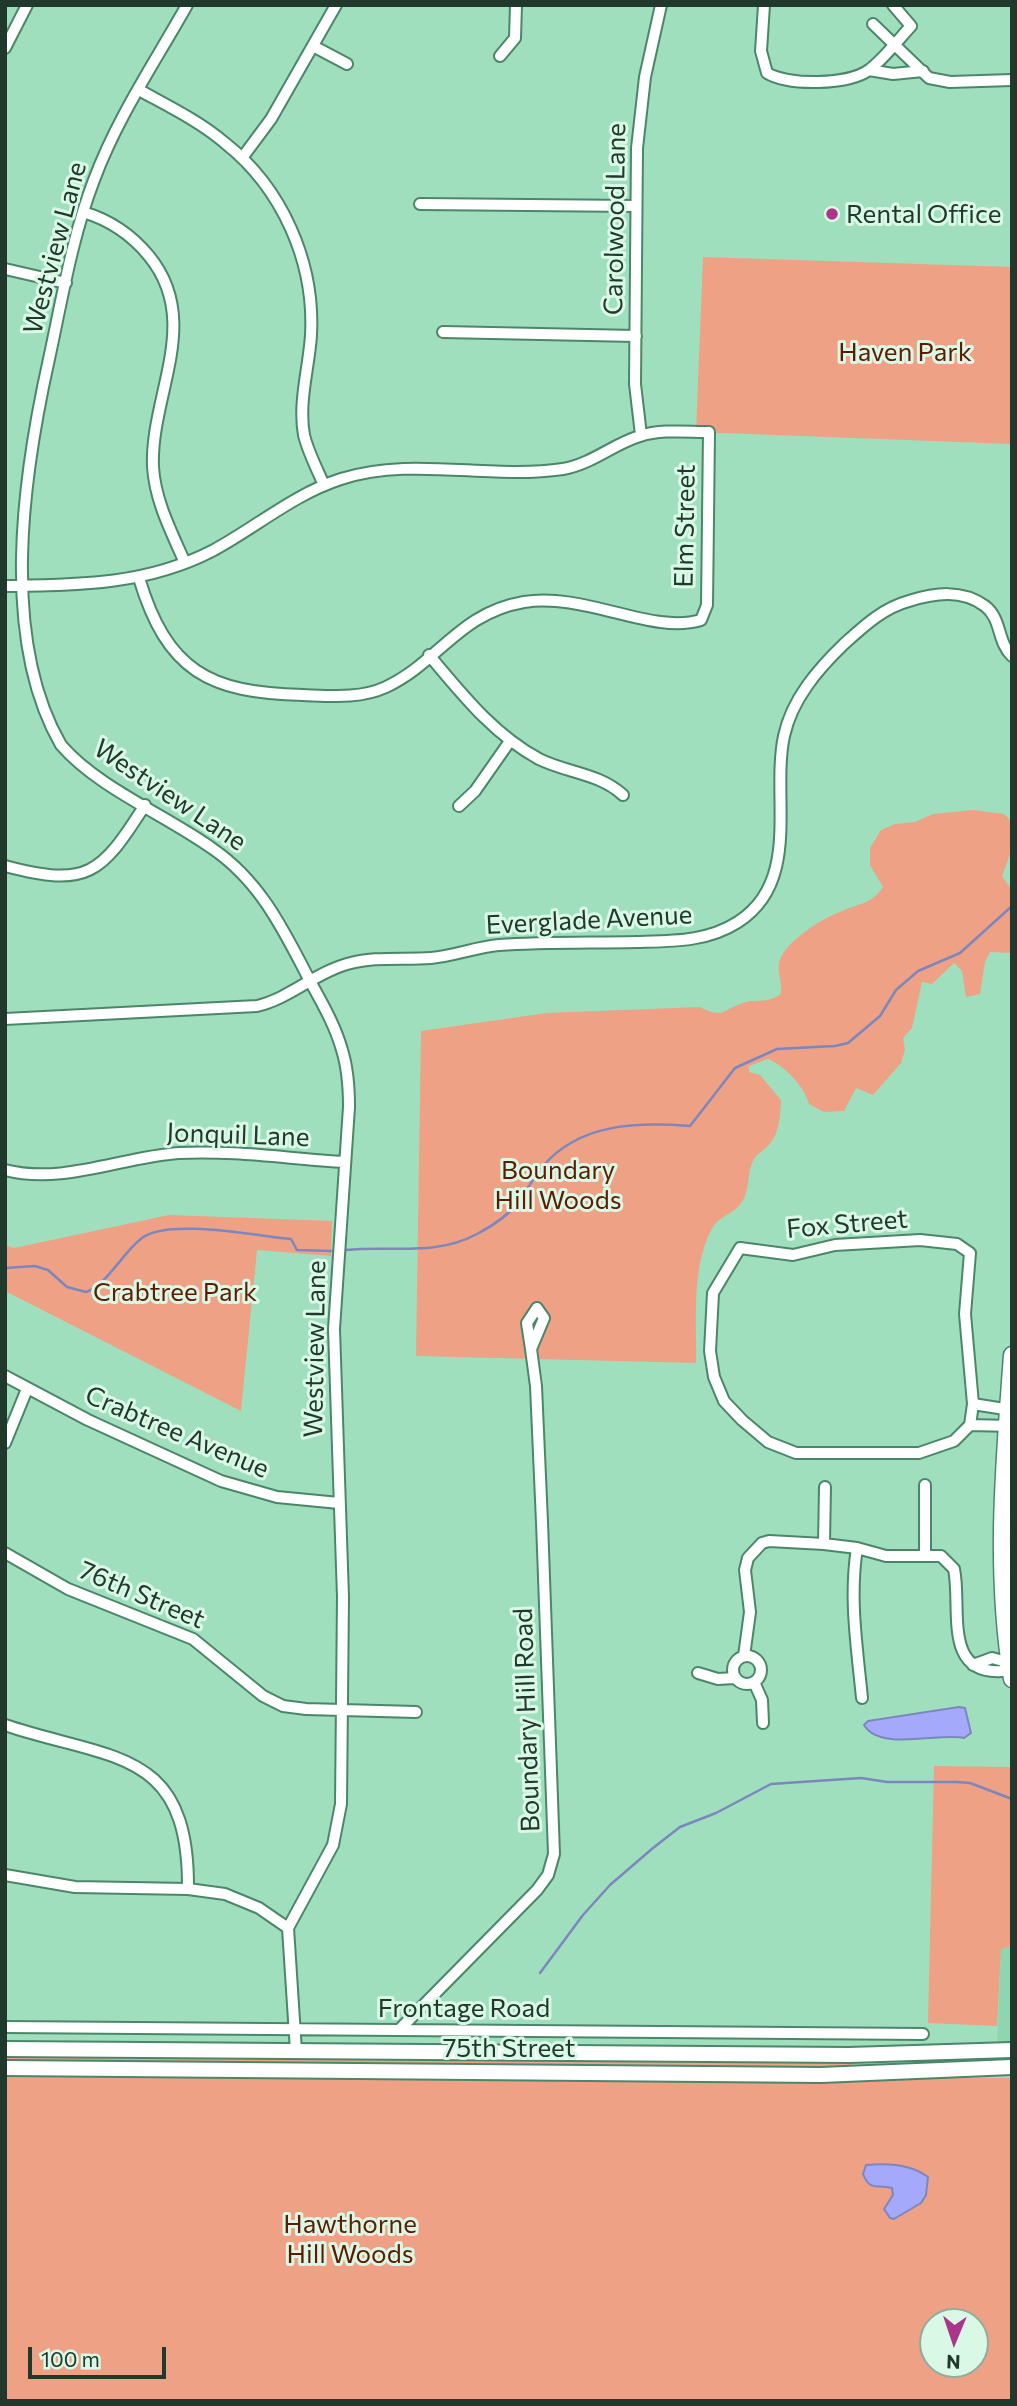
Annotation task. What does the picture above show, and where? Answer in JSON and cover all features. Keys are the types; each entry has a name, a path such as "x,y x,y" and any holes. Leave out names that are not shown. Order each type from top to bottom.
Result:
{"main road":[{"path":"1011,1671 1002,1573 1012,1355"},
{"name":"75th Street","path":"5,2049 849,2055 1012,2050"},
{"name":"75th Street","path":"5,2068 821,2075 1012,2067"}],"street":[{"path":"5,48 27,5"},
{"name":"Westview Lane","path":"11,612 8,586 14,519 83,212 102,161 187,5"},
{"path":"242,158 271,119 336,5"},
{"path":"500,56 515,38 516,5"},
{"name":"Carolwood Lane","path":"641,435 635,384 639,113 661,5"},
{"path":"764,5 761,51 767,73 777,79 813,82 850,78 869,70 911,26 893,5"},
{"path":"873,24 929,78 950,82 1012,80"},
{"path":"313,46 347,64"},
{"path":"869,70 892,74 923,71"},
{"path":"139,90 209,131 242,158 284,213 304,264 311,322 302,401 303,426 324,485"},
{"path":"420,204 636,206"},
{"path":"83,212 98,216 133,238 152,260 169,295 174,323 173,353 155,439 153,466 160,502 185,564"},
{"path":"5,269 66,283"},
{"path":"443,332 636,336"},
{"name":"Elm Street","path":"429,655 481,616 526,602 566,600 684,624 701,620 707,604 709,432 641,435"},
{"path":"8,586 86,585 139,578 185,564 324,485 378,471 560,469 587,462 641,435"},
{"path":"139,578 152,617 174,652 206,677 240,690 278,695 363,694 393,683 429,655 467,700 510,741 556,766 609,783 623,795"},
{"name":"Everglade Avenue","path":"5,1019 257,1006 276,1001 344,964 368,960 433,958 498,945 694,939 719,933 750,913 768,889 779,855 785,733 810,680 858,631 880,614 905,602 940,594 964,596 991,611 1003,645 1012,656"},
{"name":"Westview Lane","path":"26,690 44,723 62,747 94,773 210,846 243,873 277,917 311,982 339,1038 347,1072 349,1107 334,1329 342,1710 338,1826 332,1845 288,1928"},
{"path":"458,806 475,791 510,741"},
{"path":"5,866 57,877 85,872 108,859 145,805"},
{"name":"Jonquil Lane","path":"5,1170 52,1174 181,1153 345,1162"},
{"name":"Fox Street","path":"970,1424 954,1441 919,1453 796,1453 768,1443 723,1401 714,1377 710,1351 713,1293 740,1248 793,1255 835,1245 920,1240 957,1244 970,1253 965,1314 973,1404"},
{"name":"Boundary Hill Road","path":"400,2029 537,1890 548,1874 554,1854 542,1509 536,1378 531,1349"},
{"name":"Crabtree Avenue","path":"5,1376 27,1390 241,1489 277,1497 339,1503"},
{"path":"5,1443 27,1390"},
{"path":"1009,1427 970,1424 973,1404 1010,1409"},
{"path":"925,1485 925,1554"},
{"path":"824,1544 825,1487"},
{"path":"734,1678 733,1664 744,1656 750,1612 745,1570 754,1549 769,1541 857,1548 886,1556 941,1556 954,1570 961,1647 972,1665 992,1658 1011,1671"},
{"path":"857,1548 853,1572 854,1622 862,1698"},
{"name":"76th Street","path":"5,1553 68,1589 193,1639 273,1702 296,1709 416,1712"},
{"path":"698,1673 718,1679 734,1678 746,1684 754,1682 760,1675 760,1665 754,1658 744,1656"},
{"path":"754,1682 762,1700 763,1723"},
{"path":"5,1725 118,1758 160,1784 178,1812 185,1830 188,1889"},
{"path":"5,1875 75,1888 188,1889 236,1898 288,1928 296,2051"},
{"name":"Frontage Road","path":"5,2027 923,2034"}],"shaded area":[{"path":"1012,1946 1012,2043 997,2044 1001,1949"}],"green space":[{"name":"Haven Park","path":"703,257 1012,267 1012,444 696,432"},
{"name":"Boundary Hill Woods","path":"973,810 1004,814 1012,822 1010,854 1002,876 1012,890 1012,953 990,952 985,962 980,994 966,997 962,971 954,963 932,984 922,982 912,1028 903,1038 905,1050 901,1063 873,1095 856,1088 844,1111 824,1112 809,1104 793,1077 768,1059 749,1066 749,1072 760,1075 781,1100 779,1124 772,1141 753,1161 743,1201 714,1226 705,1246 696,1295 696,1363 416,1356 421,1031 547,1013 700,1007 718,1013 748,1002 775,997 781,994 779,962 792,943 826,918 870,900 883,887 870,865 870,848 881,830 895,824 915,822 933,814"},
{"name":"Crabtree Park","path":"169,1215 332,1221 331,1256 257,1250 241,1411 5,1291 5,1245 14,1248"},
{"path":"934,1766 1012,1767 1012,1946 1001,1949 997,2026 928,2023"},
{"path":"5,2055 852,2061 852,2068 5,2063"},
{"name":"Hawthorne Hill Woods","path":"5,2074 1012,2078 1012,2401 5,2401"}],"water":[{"path":"965,1708 971,1733 964,1738 883,1738 864,1725 868,1721"},
{"path":"866,2165 898,2165 914,2169 928,2177 926,2195 921,2203 894,2219 890,2218 884,2209 893,2195 892,2188 868,2183 863,2174"}],"waterway":[{"path":"346,1250 429,1248 461,1241 483,1231 508,1213 543,1166 574,1141 610,1128 690,1126 735,1068 777,1049 848,1043 880,1016 896,990 918,971 960,953 1012,906"},
{"path":"5,1268 35,1266 48,1270 67,1287 86,1292 108,1276 142,1238 154,1232 171,1229 214,1230 291,1239 297,1250 331,1251"},
{"path":"540,1973 583,1915 610,1885 653,1848 680,1827 716,1813 771,1784 861,1778 887,1782 957,1782 970,1783 1012,1799"}],"place":[{"name":"Rental Office","path":"832,214"}]}
